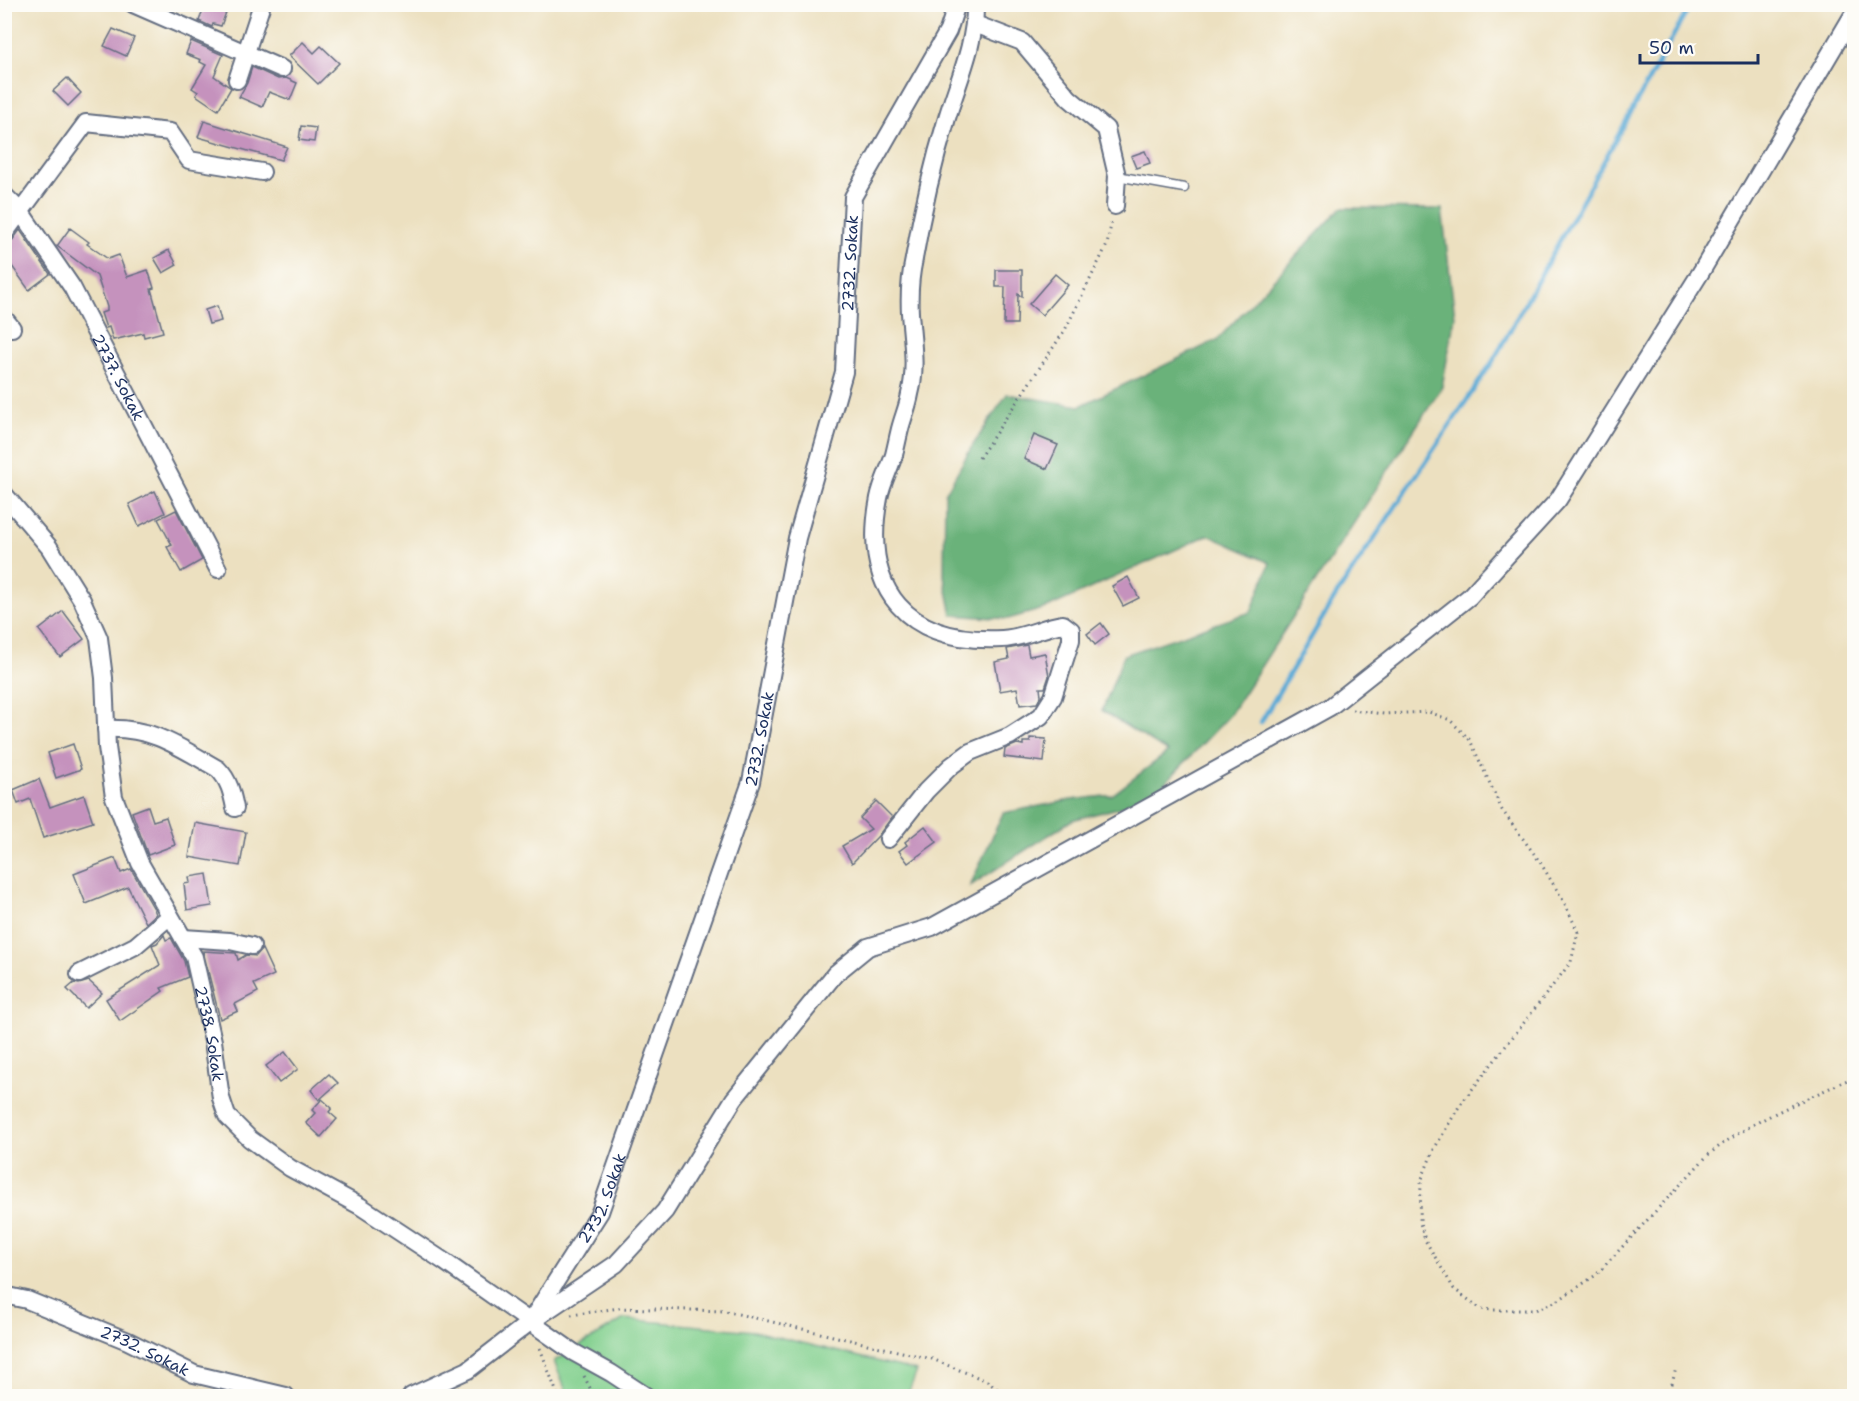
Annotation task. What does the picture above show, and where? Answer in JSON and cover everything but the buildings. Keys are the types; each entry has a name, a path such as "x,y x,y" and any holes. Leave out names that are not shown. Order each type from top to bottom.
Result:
{"street":[{"path":"133,4 282,69"},
{"path":"237,80 262,4"},
{"name":"2732. Sokak","path":"411,1396 468,1370 530,1322 600,1212 751,782 797,538 844,372 853,197 948,30 957,4"},
{"path":"888,839 926,791 951,766 970,752 1010,736 1041,716 1053,697 1071,640 1071,630 1063,624 1015,638 977,639 950,636 924,625 899,608 885,587 879,570 876,527 879,499 910,394 915,367 910,310 910,284 914,260 946,121 975,24 975,4"},
{"path":"530,1322 616,1264 658,1219 734,1098 835,974 868,947 932,927 1330,707 1470,597 1558,500 1701,272 1854,13"},
{"path":"975,24 1022,42 1069,98 1106,129 1117,176 1114,206"},
{"path":"4,234 86,123 170,132 189,160 262,172"},
{"name":"2737. Sokak","path":"4,195 20,211 72,287 218,569"},
{"name":"2738. Sokak","path":"4,494 49,547 82,600 99,638 114,797 140,863 194,957 213,1041 221,1098 227,1116 250,1139 290,1168 360,1206 573,1352 646,1396"},
{"path":"106,729 123,728 161,737 218,769 231,789 235,808"},
{"path":"79,974 135,946 170,916"},
{"path":"183,938 230,941 252,946"},
{"name":"2732. Sokak","path":"4,1295 27,1300 128,1341 194,1374 286,1396"}],"lane":[{"path":"1117,176 1184,188"}],"path":[{"path":"979,458 1065,330 1107,245 1114,206"},
{"path":"1330,707 1384,714 1429,712 1450,720 1470,740 1502,810 1540,862 1564,902 1578,932 1571,962 1460,1105 1433,1152 1421,1180 1420,1223 1425,1240 1454,1288 1481,1309 1535,1310 1557,1300 1596,1275 1701,1162 1727,1139 1854,1077"},
{"path":"563,1316 619,1308 725,1311 932,1359 987,1381 1006,1396"},
{"path":"530,1322 558,1396"},
{"path":"1669,1396 1676,1368"}],"green space":[{"path":"1341,208 1442,209 1455,317 1442,387 1229,716 1149,800 1072,820 970,886 1003,813 1112,795 1168,752 1102,711 1124,655 1251,612 1270,563 1208,535 1047,608 1008,619 952,615 944,576 945,494 971,448 1007,394 1080,406 1217,340"},
{"path":"624,1319 754,1331 917,1371 907,1396 568,1396 554,1361"}],"waterway":[{"path":"1261,722 1335,597 1493,361 1691,4"}]}
